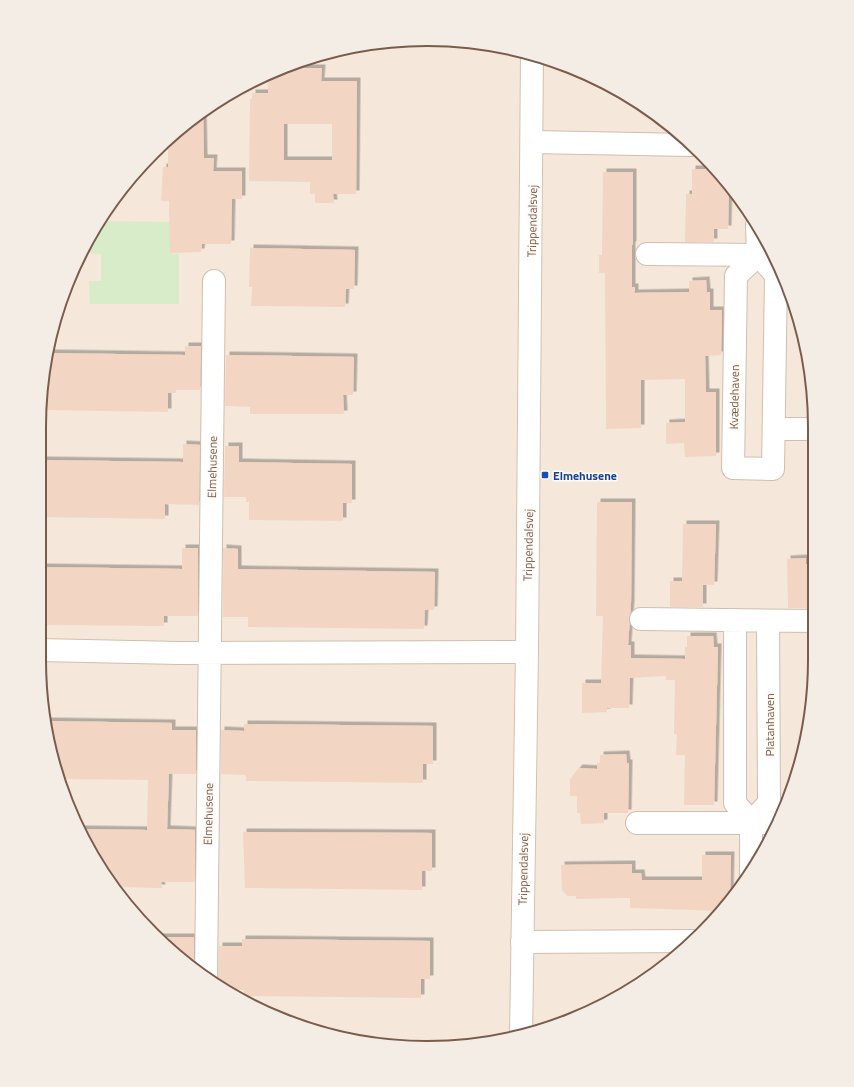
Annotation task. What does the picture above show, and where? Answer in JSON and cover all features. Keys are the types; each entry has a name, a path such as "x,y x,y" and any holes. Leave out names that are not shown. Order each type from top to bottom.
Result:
{"street":[{"name":"Trippendalsvej","path":"521,1029 533,142 532,61"},
{"path":"533,142 681,144"},
{"path":"647,254 765,255"},
{"name":"Kvædehaven","path":"765,255 776,275 773,469 733,468 736,276 765,255"},
{"name":"Elmehusene","path":"206,970 214,281"},
{"path":"774,429 808,429"},
{"path":"641,619 808,621"},
{"path":"735,620 735,802 751,822 751,861"},
{"name":"Platanhaven","path":"751,822 769,803 768,621"},
{"path":"46,650 210,653 527,652"},
{"path":"637,823 772,823"},
{"path":"522,942 682,942"}],"shaded area":[{"path":"427,46 477,49 501,53 549,66 573,75 596,85 639,110 678,141 696,158 729,195 744,215 769,258 779,281 795,328 805,377 808,427 808,660 805,710 795,759 779,806 769,829 744,872 713,911 696,929 659,962 639,977 596,1002 549,1021 501,1034 452,1040 402,1040 353,1034 305,1021 258,1002 215,977 176,946 141,911 110,872 85,829 66,782 53,734 47,685 46,427 49,377 59,328 66,305 85,258 110,215 141,176 158,158 195,125 215,110 258,85 281,75 305,66 353,53 377,49"}],"green space":[{"path":"106,221 171,222 172,254 179,254 179,304 90,304 89,281 101,281 101,254 88,253"}],"building":[{"path":"302,67 322,68 321,81 357,81 356,194 333,194 334,203 315,203 315,194 310,194 310,182 249,181 250,99 252,99 252,93 268,93 268,81","holes":["284,124 332,124 332,160 284,160"]},
{"path":"203,119 204,158 214,158 213,171 242,171 242,199 232,199 231,244 202,244 201,252 170,253 169,201 161,201 163,167 168,167 168,149"},
{"path":"692,169 706,169 729,195 728,229 714,229 714,242 685,242 686,194 692,194"},
{"path":"603,172 633,172 632,287 635,287 635,293 689,292 689,281 706,280 707,292 710,292 710,310 722,310 721,355 705,356 706,392 716,392 716,456 685,457 684,443 666,444 666,423 685,422 685,379 641,380 641,428 606,429 605,273 599,273 599,255 602,255"},
{"path":"250,248 355,250 354,289 346,289 345,307 251,306 252,287 249,287"},
{"path":"185,346 201,346 200,390 176,390 176,393 168,393 168,412 47,410 49,377 53,353 185,355"},
{"path":"226,355 354,357 353,395 343,395 344,414 250,414 250,407 225,406"},
{"path":"183,444 200,445 199,505 165,504 165,519 46,517 46,460 183,462"},
{"path":"225,446 239,446 239,462 352,464 352,503 343,503 343,521 249,520 249,502 246,502 246,497 224,497"},
{"path":"597,502 632,502 631,603 628,645 631,645 631,658 685,659 687,636 713,636 714,647 718,647 714,805 684,805 685,755 676,755 677,734 674,734 675,680 666,680 666,676 630,678 629,708 607,708 607,712 582,713 582,683 601,683 603,616 596,616"},
{"path":"683,524 716,524 714,585 703,585 703,607 670,607 670,581 682,581"},
{"path":"182,548 198,548 198,616 164,616 164,626 46,625 46,567 182,569"},
{"path":"223,548 238,549 238,569 435,572 434,610 425,610 424,629 248,627 248,617 223,617"},
{"path":"806,558 806,564 808,564 808,608 788,608 787,559"},
{"path":"51,721 172,723 172,730 196,730 196,774 169,774 167,829 195,830 195,882 161,882 162,888 121,887 110,872 85,829 147,830 148,780 65,779"},
{"path":"244,724 433,726 433,764 423,764 423,783 246,781 246,775 221,774 221,730 244,731"},
{"path":"626,754 627,763 629,763 628,813 604,813 604,823 581,824 580,813 577,813 577,796 570,796 570,779 579,768 597,769 597,763 600,763 600,755"},
{"path":"243,832 432,833 432,871 422,871 422,890 245,888"},
{"path":"702,855 731,855 730,890 713,911 630,908 630,898 576,899 576,896 567,896 562,890 561,865 632,864 632,873 641,873 642,880 702,880"},
{"path":"166,937 194,937 194,961"},
{"path":"242,939 430,941 430,979 421,979 421,998 247,996 244,994 244,990 235,990 217,978 219,946 242,946"}],"place":[{"name":"Elmehusene","path":"545,475"}]}
